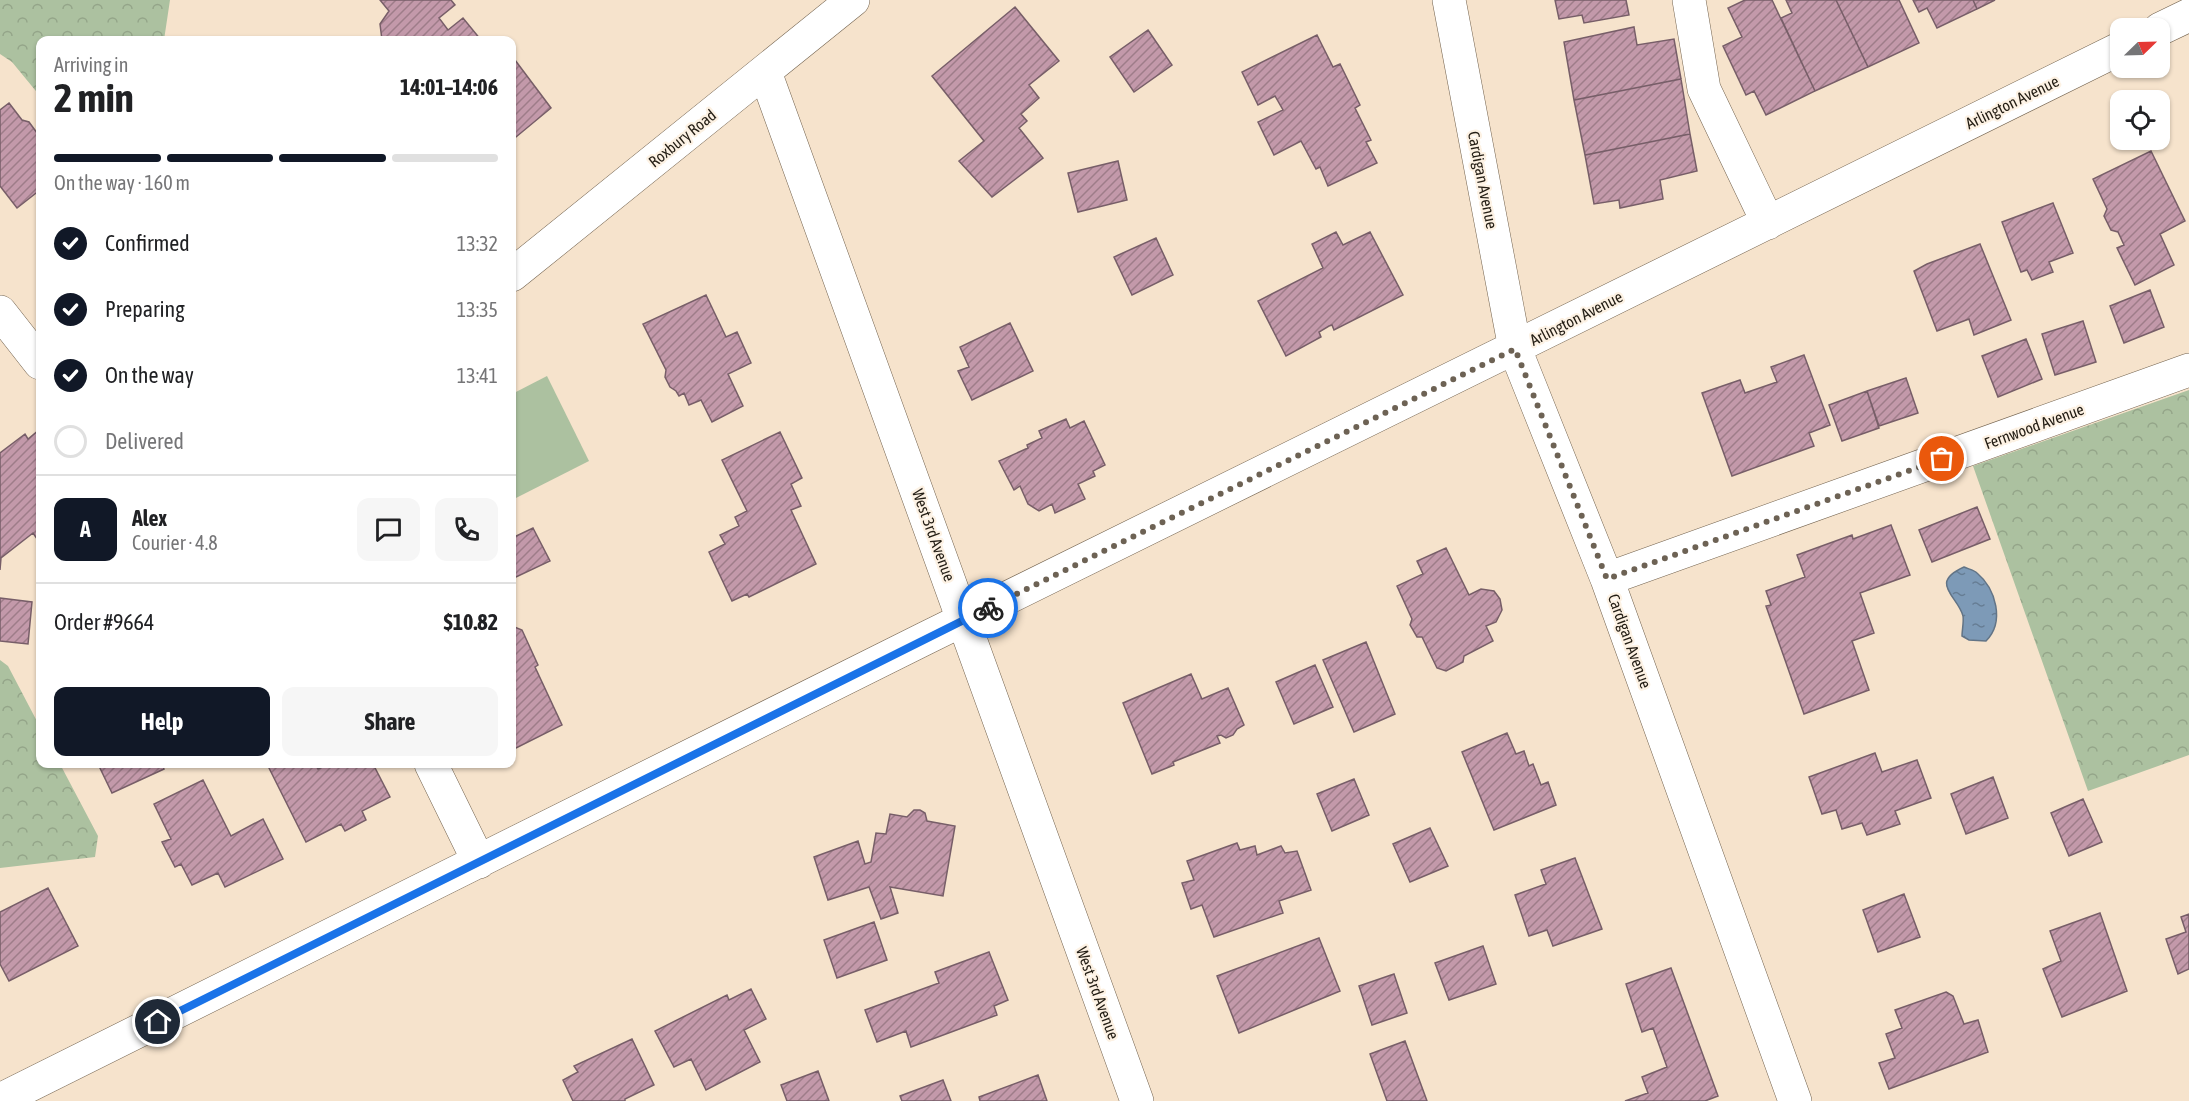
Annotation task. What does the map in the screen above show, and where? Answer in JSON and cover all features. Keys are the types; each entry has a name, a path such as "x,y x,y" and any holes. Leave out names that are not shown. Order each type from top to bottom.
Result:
{"street":[{"name":"Roxbury Road","path":"516,272 853,0"},
{"name":"Cardigan Avenue","path":"1449,0 1515,349 1607,579 1795,1101"},
{"path":"1689,0 1704,89 1768,223"},
{"name":"Arlington Avenue","path":"0,1100 2110,53"},
{"name":"West 3rd Avenue","path":"765,72 1137,1101"},
{"path":"0,312 36,358"},
{"name":"Fernwood Avenue","path":"1607,579 2189,370"},
{"path":"433,768 479,862"}],"green space":[{"path":"0,0 170,0 165,36 36,36 36,91 12,62 0,54"},
{"path":"547,376 589,461 516,498 516,392"},
{"path":"2189,390 2189,755 2088,791 1973,466"},
{"path":"0,660 8,666 36,719 36,768 62,768 98,836 95,857 0,868"}],"water":[{"path":"1964,567 1973,570 1984,580 1996,606 1995,625 1986,641 1969,640 1962,636 1963,616 1948,590 1948,579"}],"building":[{"path":"380,0 451,0 455,5 439,18 448,30 463,18 478,36 382,36 380,24 389,11"},
{"path":"1555,0 1626,0 1629,15 1584,23 1582,15 1559,19"},
{"path":"1745,0 1772,0 1815,91 1766,115 1754,91 1746,95 1723,46 1742,37 1728,8"},
{"path":"1786,0 1836,0 1868,67 1815,91 1781,18 1792,13"},
{"path":"1836,0 1899,0 1919,43 1868,67"},
{"path":"1913,0 1973,0 1977,9 1937,28 1927,8 1919,12"},
{"path":"1973,0 1995,0 1977,9"},
{"path":"1015,7 1059,61 1029,85 1039,98 1021,114 1027,121 1019,128 1043,158 992,197 959,161 984,141 932,76"},
{"path":"1634,27 1637,45 1674,39 1681,79 1574,100 1564,42"},
{"path":"1148,30 1172,65 1134,92 1110,57"},
{"path":"1317,35 1333,67 1340,64 1360,105 1355,108 1371,140 1366,142 1377,163 1328,186 1320,167 1316,169 1301,141 1274,155 1258,122 1283,110 1275,96 1258,105 1242,72"},
{"path":"516,61 551,108 516,137"},
{"path":"1681,79 1690,134 1585,155 1574,100"},
{"path":"9,103 22,120 29,122 36,132 36,193 17,208 0,186 0,110"},
{"path":"1690,134 1697,171 1660,180 1663,199 1620,208 1619,200 1594,204 1585,155"},
{"path":"2151,151 2185,221 2160,234 2174,265 2135,285 2117,248 2124,245 2118,232 2111,230 2104,216 2107,209 2093,179"},
{"path":"1118,161 1127,200 1078,212 1068,173"},
{"path":"2053,203 2073,253 2049,262 2053,272 2032,280 2027,270 2021,272 2002,222"},
{"path":"1336,232 1343,245 1370,232 1403,295 1334,330 1332,325 1329,326 1319,332 1321,337 1286,356 1258,301 1323,268 1312,244"},
{"path":"1156,238 1173,275 1132,295 1114,257"},
{"path":"1980,244 2011,320 1974,335 1969,319 1937,331 1914,271"},
{"path":"2150,290 2164,327 2124,343 2110,306"},
{"path":"706,295 726,337 737,332 751,363 728,374 743,406 712,422 701,400 689,405 684,393 679,396 670,387 665,377 666,370 643,324"},
{"path":"2083,321 2096,362 2055,375 2042,334"},
{"path":"1010,323 1033,371 972,400 958,371 969,367 960,347"},
{"path":"2026,339 2042,379 1998,397 1982,356"},
{"path":"1804,355 1830,425 1809,433 1814,446 1732,476 1702,393 1740,380 1745,393 1777,382 1771,367"},
{"path":"1906,378 1918,413 1879,426 1867,391"},
{"path":"1867,391 1879,428 1842,441 1829,405"},
{"path":"1066,419 1070,428 1084,421 1105,465 1093,471 1095,476 1078,484 1085,499 1055,513 1052,504 1039,511 1028,504 1020,486 1014,490 999,461 1028,448 1027,445 1042,438 1039,431"},
{"path":"36,432 36,537 33,533 1,558 0,570 0,453 25,434 28,439"},
{"path":"780,432 802,478 791,484 801,506 791,510 816,564 749,597 747,594 732,601 709,552 725,544 720,535 739,526 735,517 747,511 722,460"},
{"path":"1977,507 1990,539 1932,562 1919,530"},
{"path":"1891,525 1910,575 1860,593 1874,633 1852,641 1869,690 1804,714 1766,606 1771,605 1766,591 1805,577 1797,555 1852,535 1853,539"},
{"path":"533,528 550,561 516,577 516,536"},
{"path":"1446,548 1469,595 1481,589 1494,591 1500,599 1502,610 1496,622 1486,626 1493,641 1464,656 1463,662 1446,671 1437,668 1422,637 1417,637 1410,625 1412,619 1397,586 1423,574 1417,561"},
{"path":"0,598 32,602 28,644 0,641"},
{"path":"516,628 522,630 538,665 535,667 562,725 516,748"},
{"path":"1366,642 1395,714 1354,732 1323,660"},
{"path":"1315,665 1333,707 1294,724 1276,682"},
{"path":"1191,674 1202,699 1228,688 1244,725 1226,738 1221,735 1217,736 1220,743 1173,762 1174,765 1152,774 1123,703"},
{"path":"1507,733 1516,754 1524,751 1529,766 1533,764 1541,785 1548,782 1556,805 1494,830 1462,752"},
{"path":"1875,753 1882,772 1917,760 1931,798 1895,811 1900,824 1867,835 1862,823 1842,829 1836,810 1822,814 1809,777"},
{"path":"100,768 164,768 164,769 112,793"},
{"path":"269,768 375,768 390,797 362,811 366,820 345,831 341,824 306,842"},
{"path":"1993,777 2008,818 1966,834 1951,794"},
{"path":"1354,779 1369,815 1332,831 1317,794"},
{"path":"203,780 231,836 263,819 283,859 225,887 218,873 192,885 181,864 175,867 162,842 171,839 154,804"},
{"path":"2083,799 2102,842 2069,856 2051,813"},
{"path":"914,810 925,813 927,821 955,826 943,896 890,887 898,913 881,919 869,887 828,900 814,857 858,841 865,864 871,862 876,833 886,834 890,814 907,817"},
{"path":"1430,828 1448,866 1410,882 1393,844"},
{"path":"1237,843 1240,850 1255,846 1257,855 1281,846 1285,853 1297,851 1311,890 1279,901 1283,913 1214,937 1202,905 1191,909 1182,883 1194,880 1187,861"},
{"path":"1575,858 1602,929 1553,946 1547,930 1529,936 1515,895 1546,884 1541,870"},
{"path":"48,888 78,946 9,981 0,964 0,912"},
{"path":"1904,894 1920,937 1878,952 1863,910"},
{"path":"2100,913 2127,991 2062,1017 2043,969 2061,961 2050,931"},
{"path":"2189,914 2189,969 2178,974 2166,939 2186,932 2181,917"},
{"path":"874,922 887,960 837,978 824,940"},
{"path":"1319,938 1340,991 1239,1033 1217,976"},
{"path":"1483,946 1496,984 1449,1000 1435,963"},
{"path":"989,952 1008,1000 994,1006 997,1015 911,1047 906,1031 877,1042 865,1010 939,983 935,972"},
{"path":"1671,968 1718,1096 1705,1101 1625,1101 1648,1093 1642,1077 1667,1067 1653,1028 1642,1032 1626,984"},
{"path":"1394,974 1407,1013 1372,1025 1359,986"},
{"path":"751,989 766,1019 744,1030 760,1062 706,1090 691,1059 674,1067 655,1031 727,995 729,1000"},
{"path":"1946,992 1953,996 1964,1024 1978,1020 1988,1052 1889,1089 1879,1063 1895,1058 1886,1034 1902,1028 1895,1010"},
{"path":"632,1039 654,1085 625,1101 573,1101 563,1080 578,1072 574,1066"},
{"path":"1405,1041 1427,1101 1387,1101 1370,1054"},
{"path":"818,1071 829,1101 787,1101 781,1085"},
{"path":"1038,1075 1047,1101 980,1101 979,1097"},
{"path":"943,1080 951,1101 902,1101 900,1096"}],"way so far":[{"path":"988,608 1515,349 1607,579 1942,459"}],"route":[{"path":"158,1022 988,608"}]}
